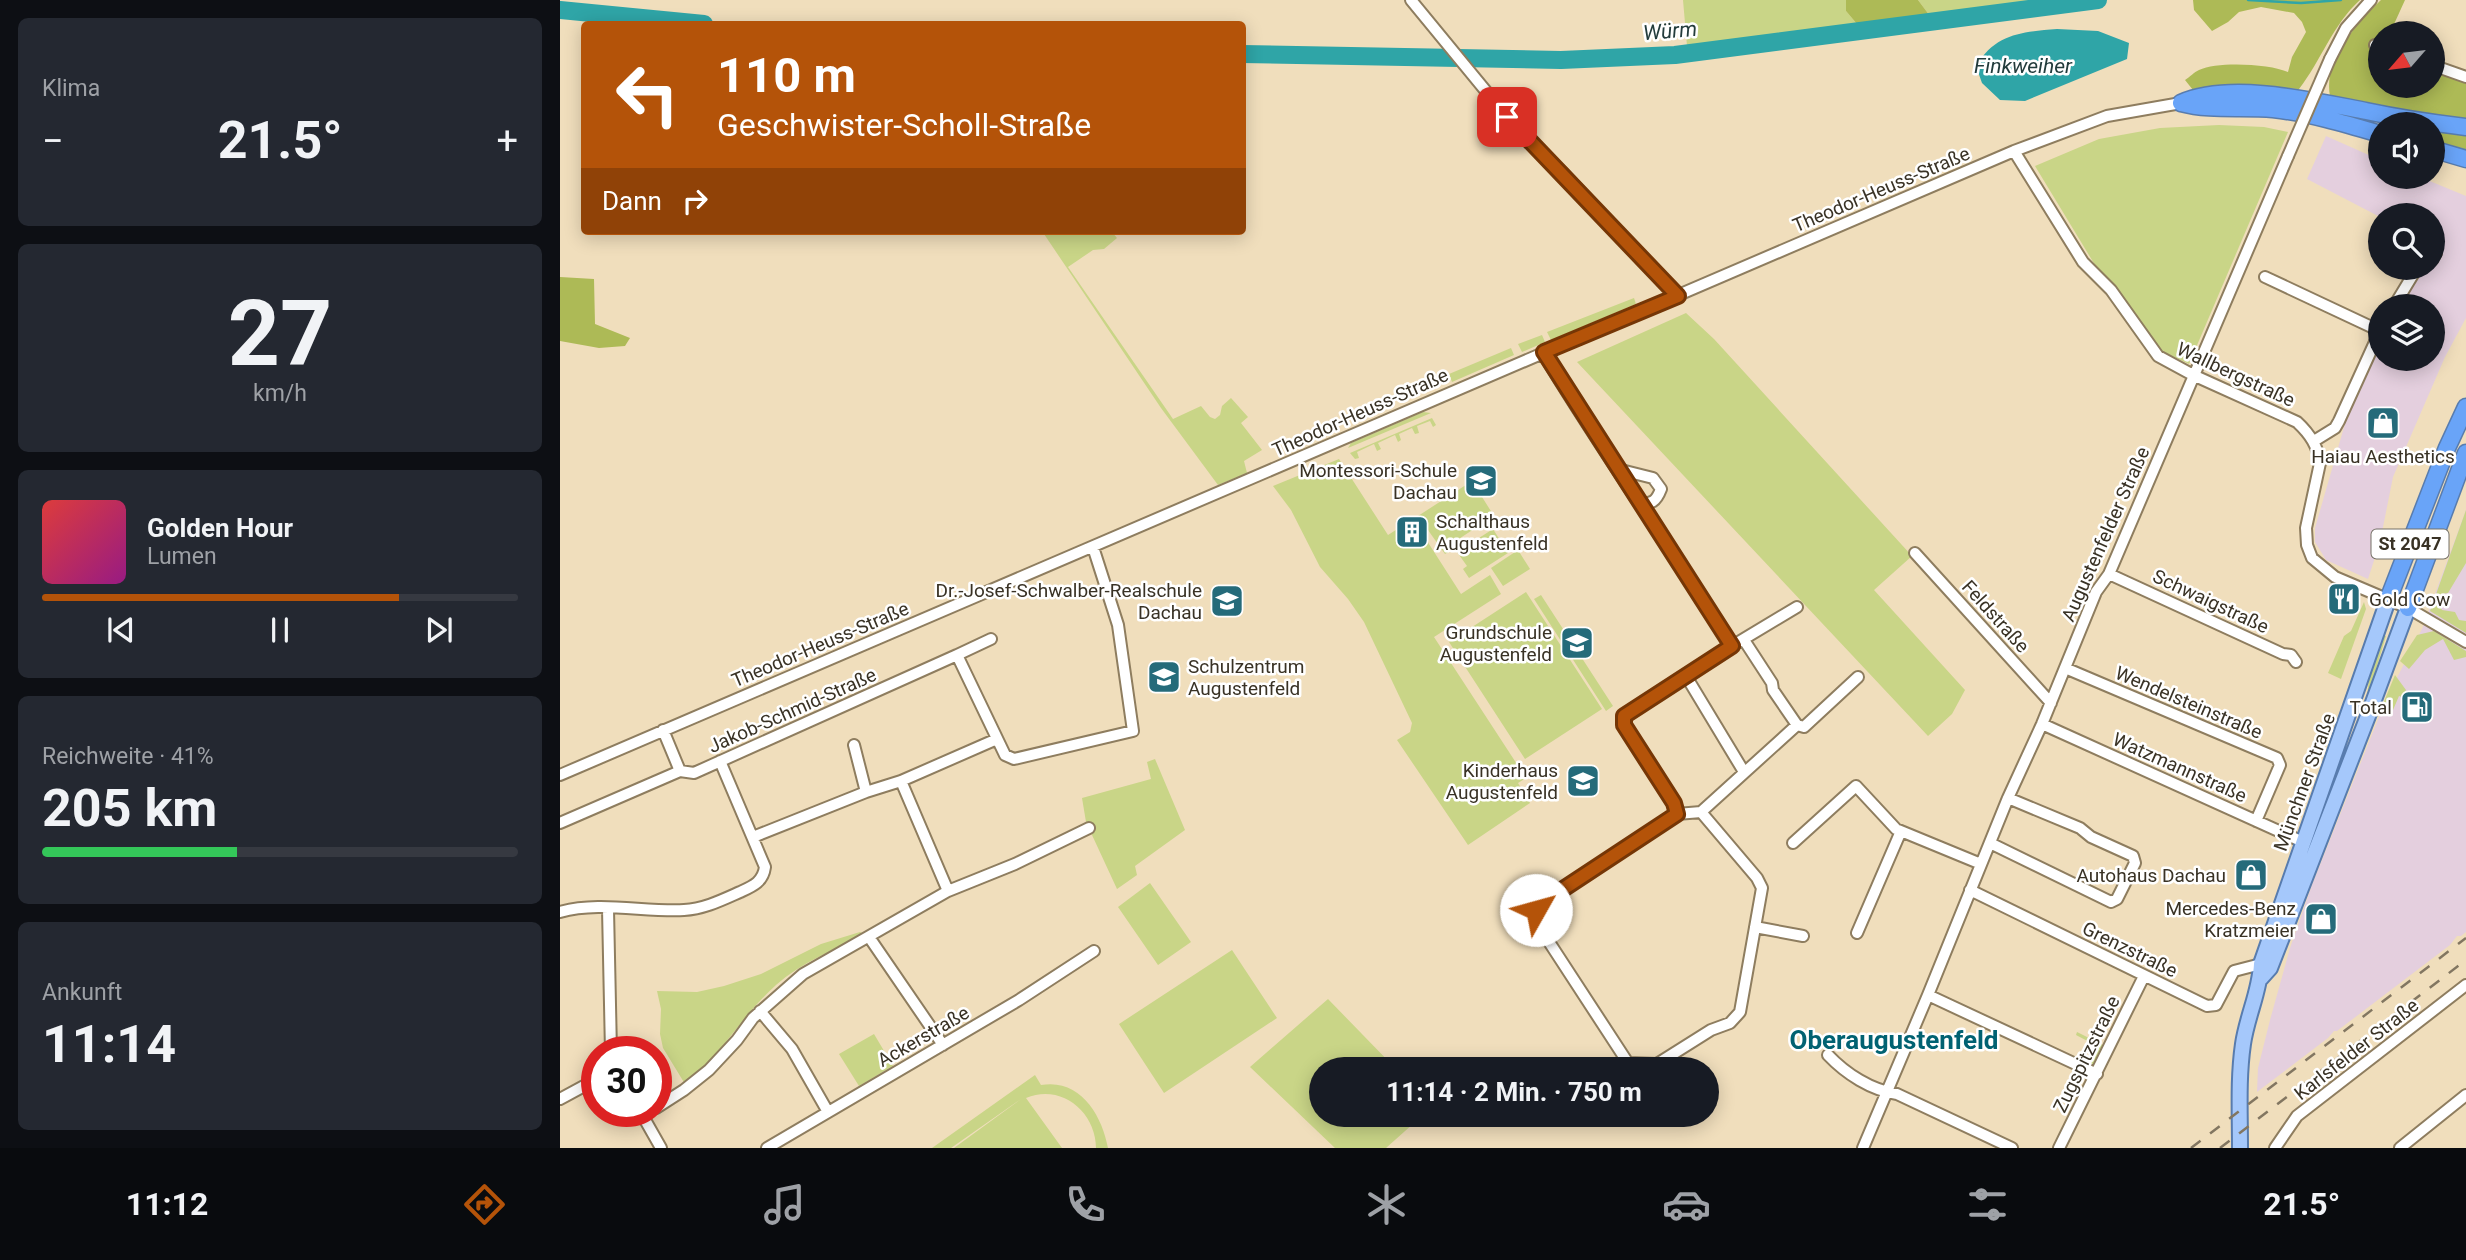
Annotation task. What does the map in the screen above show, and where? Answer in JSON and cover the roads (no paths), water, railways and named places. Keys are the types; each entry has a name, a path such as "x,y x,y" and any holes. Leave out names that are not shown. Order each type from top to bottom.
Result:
{"highway":[{"path":"2181,103 2196,96 2220,94 2282,96 2466,127"},
{"path":"2181,103 2196,107 2274,109 2368,131"},
{"path":"2445,153 2466,159"},
{"path":"2463,412 2466,392"},
{"name":"St 2047","path":"2388,600 2463,412"},
{"name":"St 2047","path":"2408,608 2466,453"}],"main road":[{"name":"Münchner Straße","path":"2240,1148 2243,1046 2261,971 2388,600"},
{"name":"Münchner Straße","path":"2261,971 2270,968 2408,608"}],"street":[{"path":"1411,0 1522,135 1564,174 1678,296"},
{"name":"Augustenfelder Straße","path":"1863,1148 2096,592 2109,574 2330,60 2346,28 2371,0"},
{"path":"2445,70 2466,77"},
{"name":"Theodor-Heuss-Straße","path":"560,775 2014,151 2108,116 2181,103"},
{"name":"Wallbergstraße","path":"2014,151 2083,262 2111,290 2158,356 2193,375 2297,422 2314,441"},
{"path":"2265,277 2368,325"},
{"path":"1544,352 1732,646"},
{"path":"2368,357 2335,428 2314,441 2320,463 2306,528 2307,544 2312,558 2334,577 2408,608 2466,642"},
{"path":"1617,469 1646,475 1658,483 1661,489 1656,501 1639,503"},
{"path":"957,655 996,739 1005,755 1014,759 1133,731 1118,625 1093,547"},
{"name":"Feldstraße","path":"1915,553 2050,703"},
{"name":"Schwaigstraße","path":"2109,574 2279,652 2291,655 2296,662"},
{"path":"1677,814 1674,803 1624,725 1624,716 1797,607"},
{"name":"Jakob-Schmid-Straße","path":"560,823 680,771 694,773 991,639"},
{"path":"1744,640 1797,725 1804,727 1858,677"},
{"name":"Wendelsteinstraße","path":"2065,668 2277,758 2280,765 2256,821"},
{"path":"1686,676 1744,772"},
{"name":"Watzmannstraße","path":"2042,724 2303,842"},
{"path":"1701,812 1756,877 1762,888 1740,1012 1730,1023 1711,1030 1657,1064 1628,1063 1538,925 1536,910 1545,901 1677,814 1701,812 1797,725"},
{"path":"663,730 680,771"},
{"path":"752,837 901,781 996,739"},
{"path":"854,745 866,792"},
{"path":"560,912 586,908 687,910 716,903 758,883 764,875 765,867 720,761"},
{"path":"901,781 948,891"},
{"path":"1793,843 1856,786 1896,828 1981,864"},
{"path":"1990,843 2111,902 2117,899 2135,863 2133,856 2091,837 2080,828 2008,798"},
{"path":"672,1098 709,1070 760,1011 803,974 948,891 1014,864 1089,828"},
{"path":"1857,933 1901,831"},
{"name":"Grenzstraße","path":"1970,890 2144,976 2212,1006 2219,1000 2234,971 2261,971"},
{"path":"608,909 611,1036"},
{"path":"1755,927 1803,936"},
{"path":"869,937 943,1045"},
{"name":"Ackerstraße","path":"767,1148 1030,993 1094,951"},
{"name":"Zugspitzstraße","path":"2059,1148 2144,976"},
{"name":"Karlsfelder Straße","path":"2275,1148 2297,1116 2466,985"},
{"path":"1928,995 2096,1074"},
{"path":"760,1011 792,1049 828,1112"},
{"path":"1828,1055 1844,1071 2012,1148"},
{"path":"560,1099 581,1088"},
{"path":"2400,1148 2466,1095"},
{"path":"651,1127 660,1148"}],"water":[{"name":"Finkweiher","path":"2057,29 2098,31 2129,43 2127,59 2025,101 2000,100 1982,83 1976,66 1992,47 2021,33"}],"waterway":[{"name":"Würm","path":"1246,54 1561,60 1675,55 2098,0"},
{"path":"2248,0 2301,3 2341,0"},
{"name":"Würm","path":"560,10 673,21"}],"railway":[{"path":"2191,1148 2466,938"},
{"path":"2220,1148 2466,960"}],"place":[{"name":"Haiau Aesthetics","path":"2383,423"},
{"name":"Montessori-Schule Dachau","path":"1481,481"},
{"name":"Schalthaus Augustenfeld","path":"1412,532"},
{"name":"Gold Cow","path":"2344,599"},
{"name":"Dr.-Josef-Schwalber-Realschule Dachau","path":"1227,601"},
{"name":"Grundschule Augustenfeld","path":"1577,643"},
{"name":"Schulzentrum Augustenfeld","path":"1164,677"},
{"name":"Total","path":"2417,707"},
{"name":"Kinderhaus Augustenfeld","path":"1583,781"},
{"name":"Autohaus Dachau","path":"2251,875"},
{"name":"Mercedes-Benz Kratzmeier","path":"2321,919"}],"district":[{"name":"Oberaugustenfeld","path":"1894,1040"}]}
